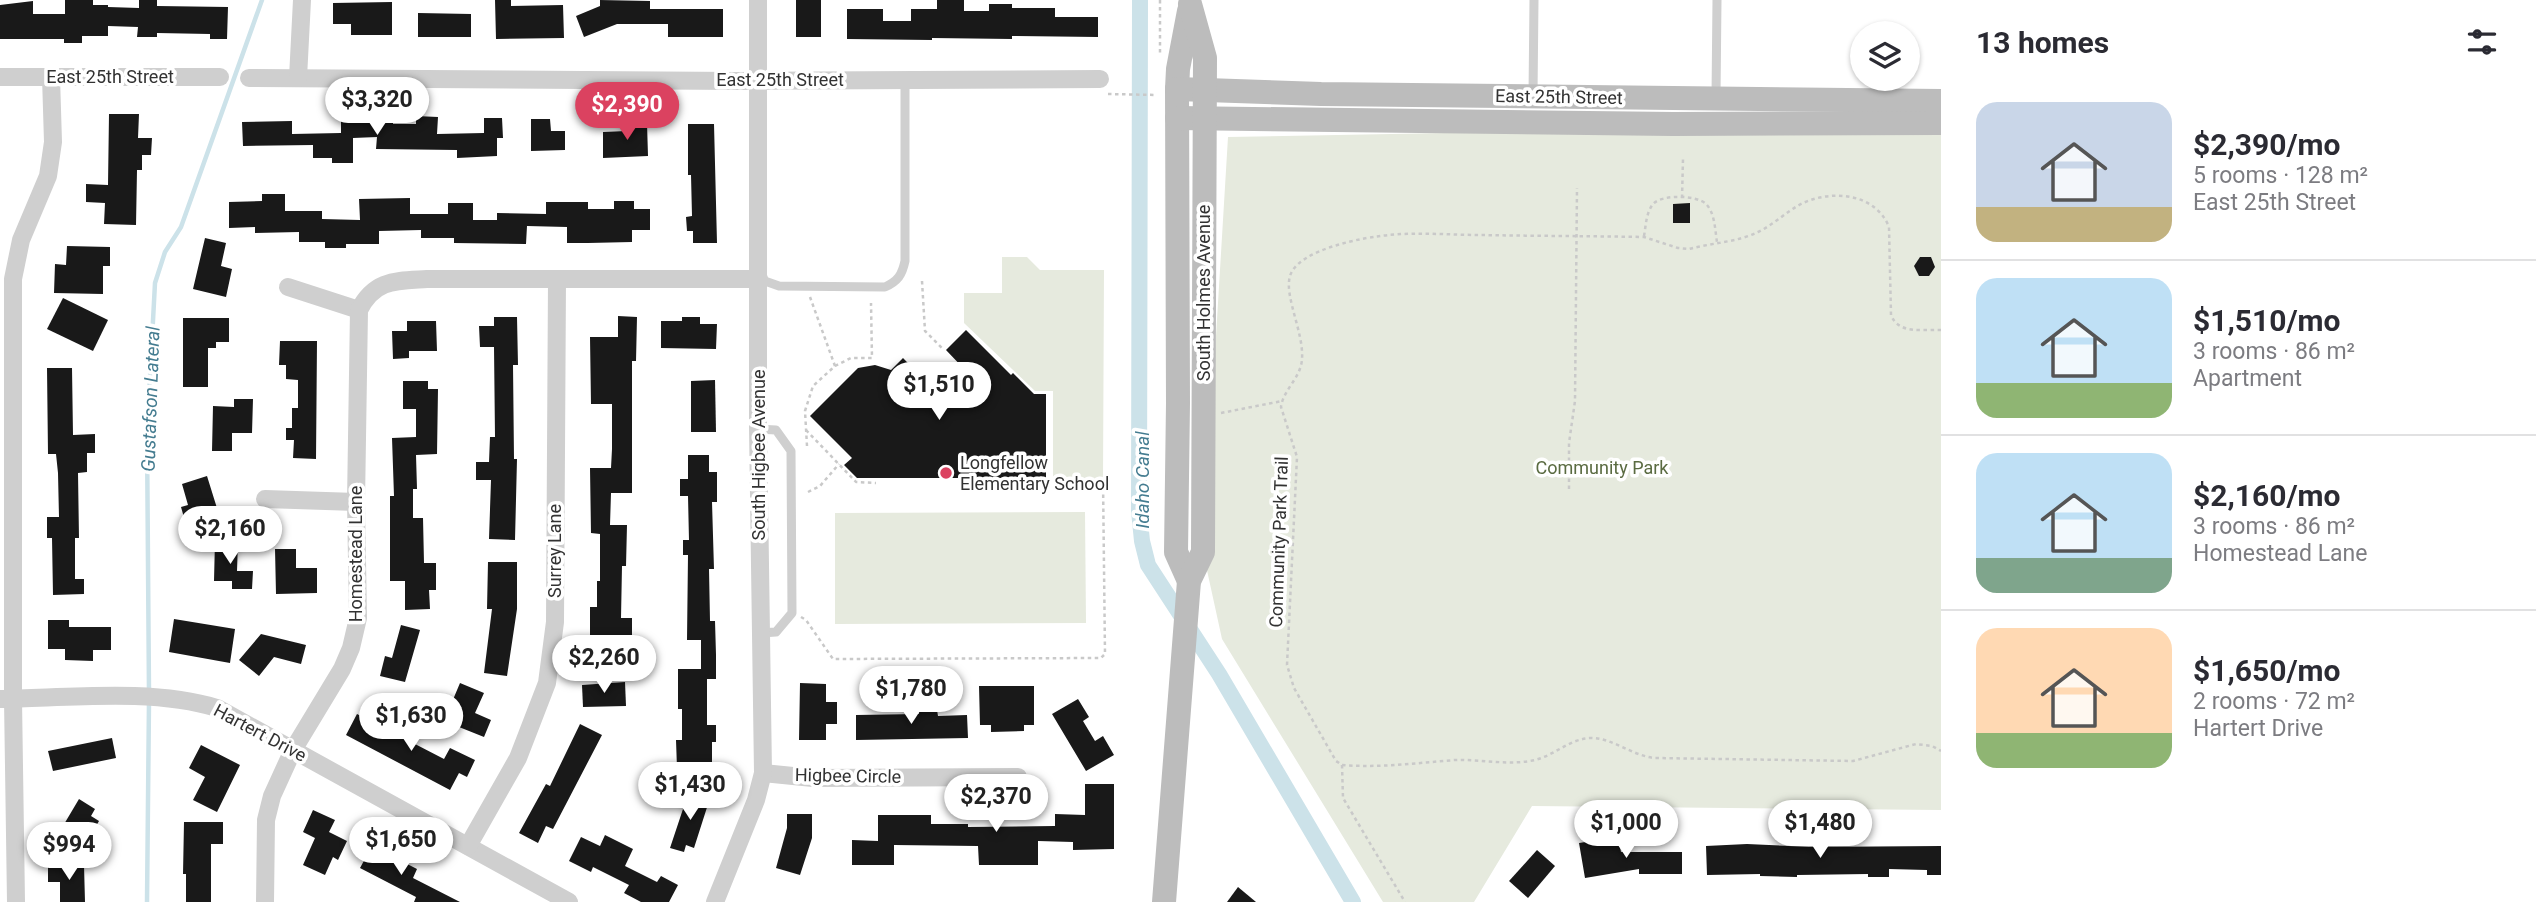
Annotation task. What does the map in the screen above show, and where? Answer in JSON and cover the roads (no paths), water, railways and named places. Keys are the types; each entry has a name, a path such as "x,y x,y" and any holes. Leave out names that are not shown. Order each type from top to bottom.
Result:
{"street":[{"path":"298,78 302,0"},
{"name":"South Higbee Avenue","path":"715,902 756,800 763,773 758,429 758,0"},
{"name":"South Holmes Avenue","path":"1164,902 1189,581 1203,552 1205,58 1190,2"},
{"name":"South Holmes Avenue","path":"1189,581 1176,552 1177,118 1167,92 1178,69 1190,2"},
{"name":"East 25th Street","path":"0,77 220,77"},
{"path":"16,902 6,699 6,280 48,176 53,142 51,77"},
{"name":"East 25th Street","path":"249,78 905,80 1102,87"},
{"name":"East 25th Street","path":"1167,92 1205,90 1533,109 1718,124 1941,123"},
{"name":"East 25th Street","path":"1177,118 1533,109 1717,99 1941,101"},
{"path":"288,287 359,310 366,296 388,282 427,279 759,279"},
{"name":"Surrey Lane","path":"468,846 518,758 547,683 555,622 556,279"},
{"name":"Homestead Lane","path":"265,902 266,820 272,796 293,750 342,669 351,648 358,618 356,502 359,310"},
{"path":"265,499 356,502"},
{"name":"Hartert Drive","path":"6,699 150,697 193,700 216,708 569,902"},
{"name":"Higbee Circle","path":"763,773 813,778 1018,777"}],"lane":[{"path":"1533,109 1534,0"},
{"path":"1717,0 1718,124"},
{"path":"759,279 779,286 885,287 903,273 905,80"},
{"path":"758,429 776,430 791,451 792,613 776,632 760,633"}],"waterway":[{"name":"Gustafson Lateral","path":"149,693 147,433 155,283 165,252 181,227 262,0"},
{"name":"Idaho Canal","path":"1140,0 1139,511 1142,541 1148,565 1219,674 1353,902"},
{"name":"Gustafson Lateral","path":"147,902 149,701"}],"place":[{"name":"Longfellow Elementary School","path":"946,473"}],"park label":[{"name":"Community Park","path":"1602,468"}]}
